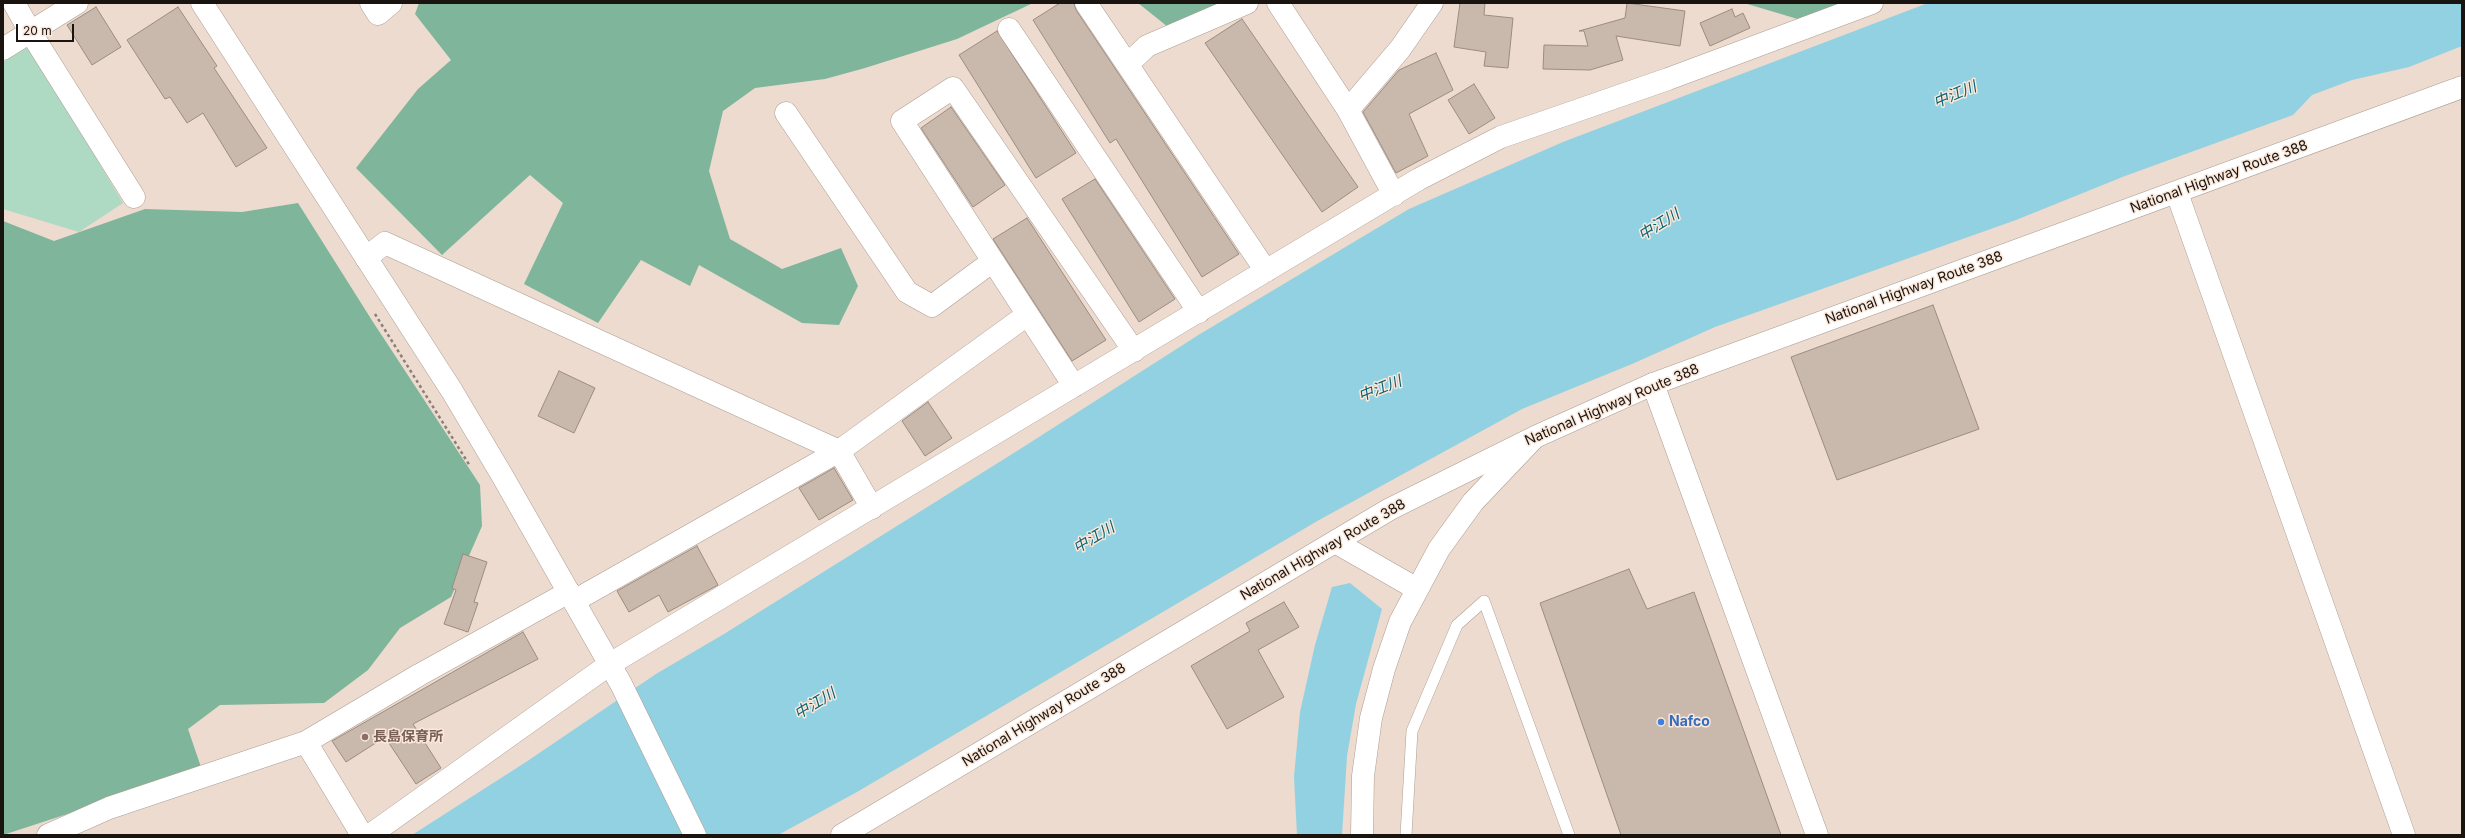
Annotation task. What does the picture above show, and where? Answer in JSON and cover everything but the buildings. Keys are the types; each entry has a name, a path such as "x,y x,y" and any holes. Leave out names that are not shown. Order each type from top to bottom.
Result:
{"main road":[{"path":"14,3 30,33 134,197"},
{"path":"3,49 76,3"},
{"path":"202,3 452,391 621,684 694,835"},
{"path":"371,3 378,14 391,3"},
{"path":"1086,3 1266,271"},
{"path":"1128,64 1147,46 1247,3"},
{"path":"1278,3 1348,110 1394,195"},
{"path":"1348,110 1400,49 1432,3"},
{"path":"370,835 610,664 1394,195 1501,137 1668,79 1872,3"},
{"path":"1009,30 1199,312"},
{"name":"National Highway Route 388","path":"842,835 1334,542 1430,488 1535,437 1653,384 2177,193 2462,87"},
{"path":"1074,386 902,121 953,88 1134,351"},
{"path":"786,113 907,292 932,306 993,261"},
{"path":"2177,193 2404,835"},
{"path":"366,258 385,243 549,316 839,451 872,508"},
{"path":"48,835 108,808 306,742 419,675 572,597 839,451 1028,314"},
{"path":"1653,384 1817,835"},
{"path":"1362,835 1363,776 1376,697 1391,645 1439,549 1473,502 1535,437"},
{"path":"1334,542 1418,589"},
{"path":"306,742 362,835"}],"lane":[{"path":"1406,835 1412,731 1457,626 1484,601 1569,835"}],"path":[{"path":"372,308 474,471"}],"green space":[{"path":"419,3 1033,3 957,39 865,68 825,79 755,88 723,111 709,171 730,239 782,269 841,248 858,286 839,325 802,323 699,265 690,286 641,260 598,323 524,284 563,203 530,175 442,255 356,168 418,89 451,60 415,14"},
{"path":"1138,3 1235,3 1173,31"},
{"path":"1744,3 1844,3 1801,20"},
{"path":"30,46 123,203 79,232 3,209 3,62"},
{"path":"298,203 373,322 480,485 482,526 451,597 400,628 368,670 324,703 220,705 188,729 202,770 3,835 3,221 54,241 145,209 242,212"}],"water":[{"name":"中江川","path":"1928,3 2462,3 2462,46 2409,67 2352,80 2312,95 2293,115 2125,176 2016,220 1715,327 1632,364 1522,409 1319,520 857,792 778,835 412,835 526,762 656,674 724,634 1017,451 1200,334 1409,209 1563,142"},
{"path":"1350,583 1382,609 1356,704 1347,756 1342,835 1297,835 1294,777 1300,712 1315,645 1332,587"}],"place":[{"name":"Nafco","path":"1661,722"},
{"name":"長島保育所","path":"365,737"}]}
